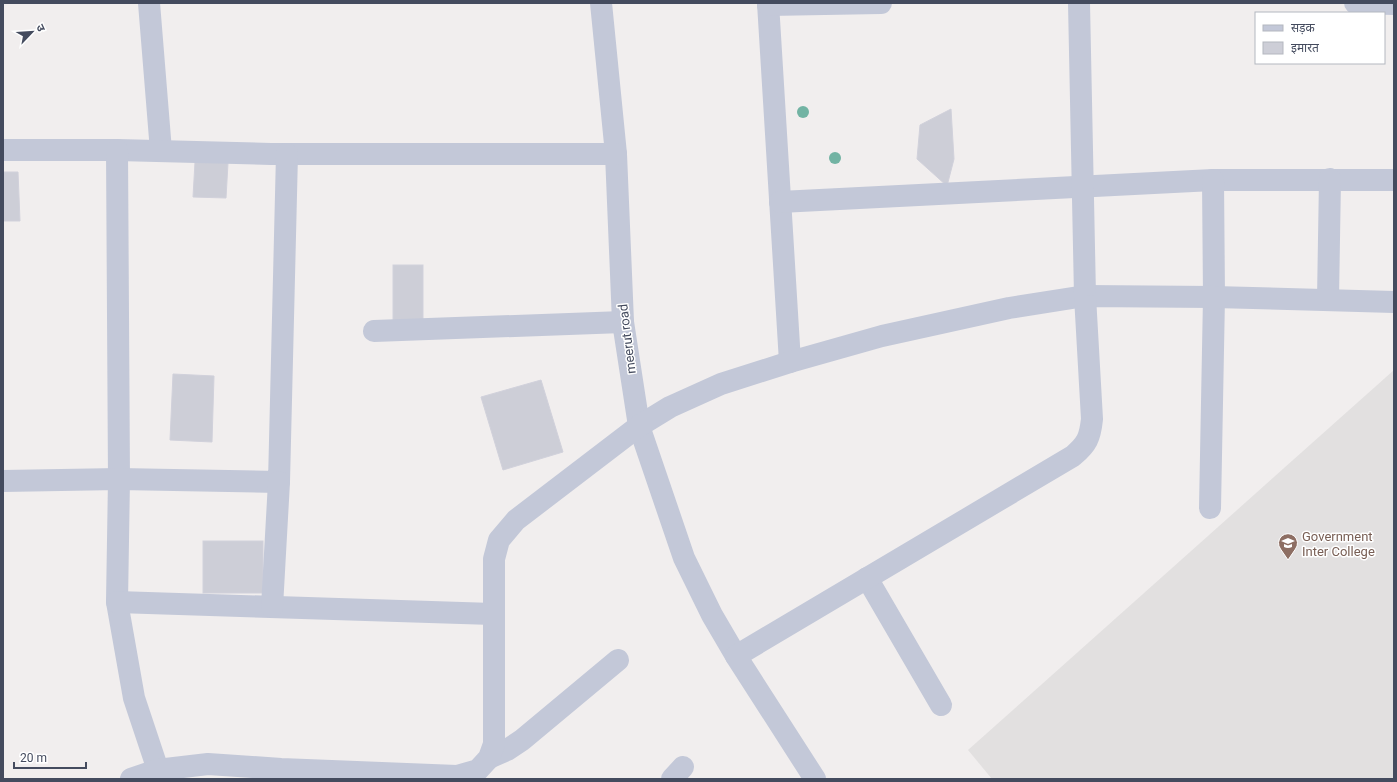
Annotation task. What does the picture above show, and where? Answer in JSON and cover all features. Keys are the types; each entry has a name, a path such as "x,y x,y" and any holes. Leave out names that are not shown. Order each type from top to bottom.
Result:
{"street":[{"path":"149,3 161,150"},
{"name":"meerut road","path":"601,3 616,154 623,322 639,426 684,558 712,615 736,656 815,779"},
{"path":"790,362 768,4 881,3"},
{"path":"736,656 1073,456 1083,447 1091,435 1092,418 1085,296 1084,187 1079,3"},
{"path":"1355,3 1394,4"},
{"path":"3,150 161,150 287,154 616,154"},
{"path":"117,150 120,479 117,602 134,698 159,775"},
{"path":"272,607 279,482 287,154"},
{"path":"1328,299 1330,179"},
{"path":"780,202 1213,180 1394,180"},
{"path":"1210,508 1214,297 1213,180"},
{"path":"131,779 159,775 208,764 282,774 420,777 456,776 478,770 489,758 494,744 494,559 499,540 516,520 639,426 670,407 722,384 790,362 882,336 1009,308 1085,296 1328,299 1394,302"},
{"path":"374,331 623,322"},
{"path":"3,481 120,479 279,482"},
{"path":"867,578 941,705"},
{"path":"117,602 493,614"},
{"path":"489,758 507,750 522,740 618,660"}],"shaded area":[{"name":"Government Inter College","path":"1394,370 1394,779 992,779 968,750"}],"building":[{"path":"951,109 954,159 947,186 917,159 920,125"},
{"path":"195,162 228,163 226,198 193,197"},
{"path":"3,172 18,172 20,221 3,221"},
{"path":"393,265 423,265 423,322 393,322"},
{"path":"173,374 214,376 212,442 170,440"},
{"path":"541,380 563,452 503,470 481,397"},
{"path":"203,541 263,541 263,593 203,593"}],"place":[{"name":"Government Inter College","path":"1288,560"}]}
